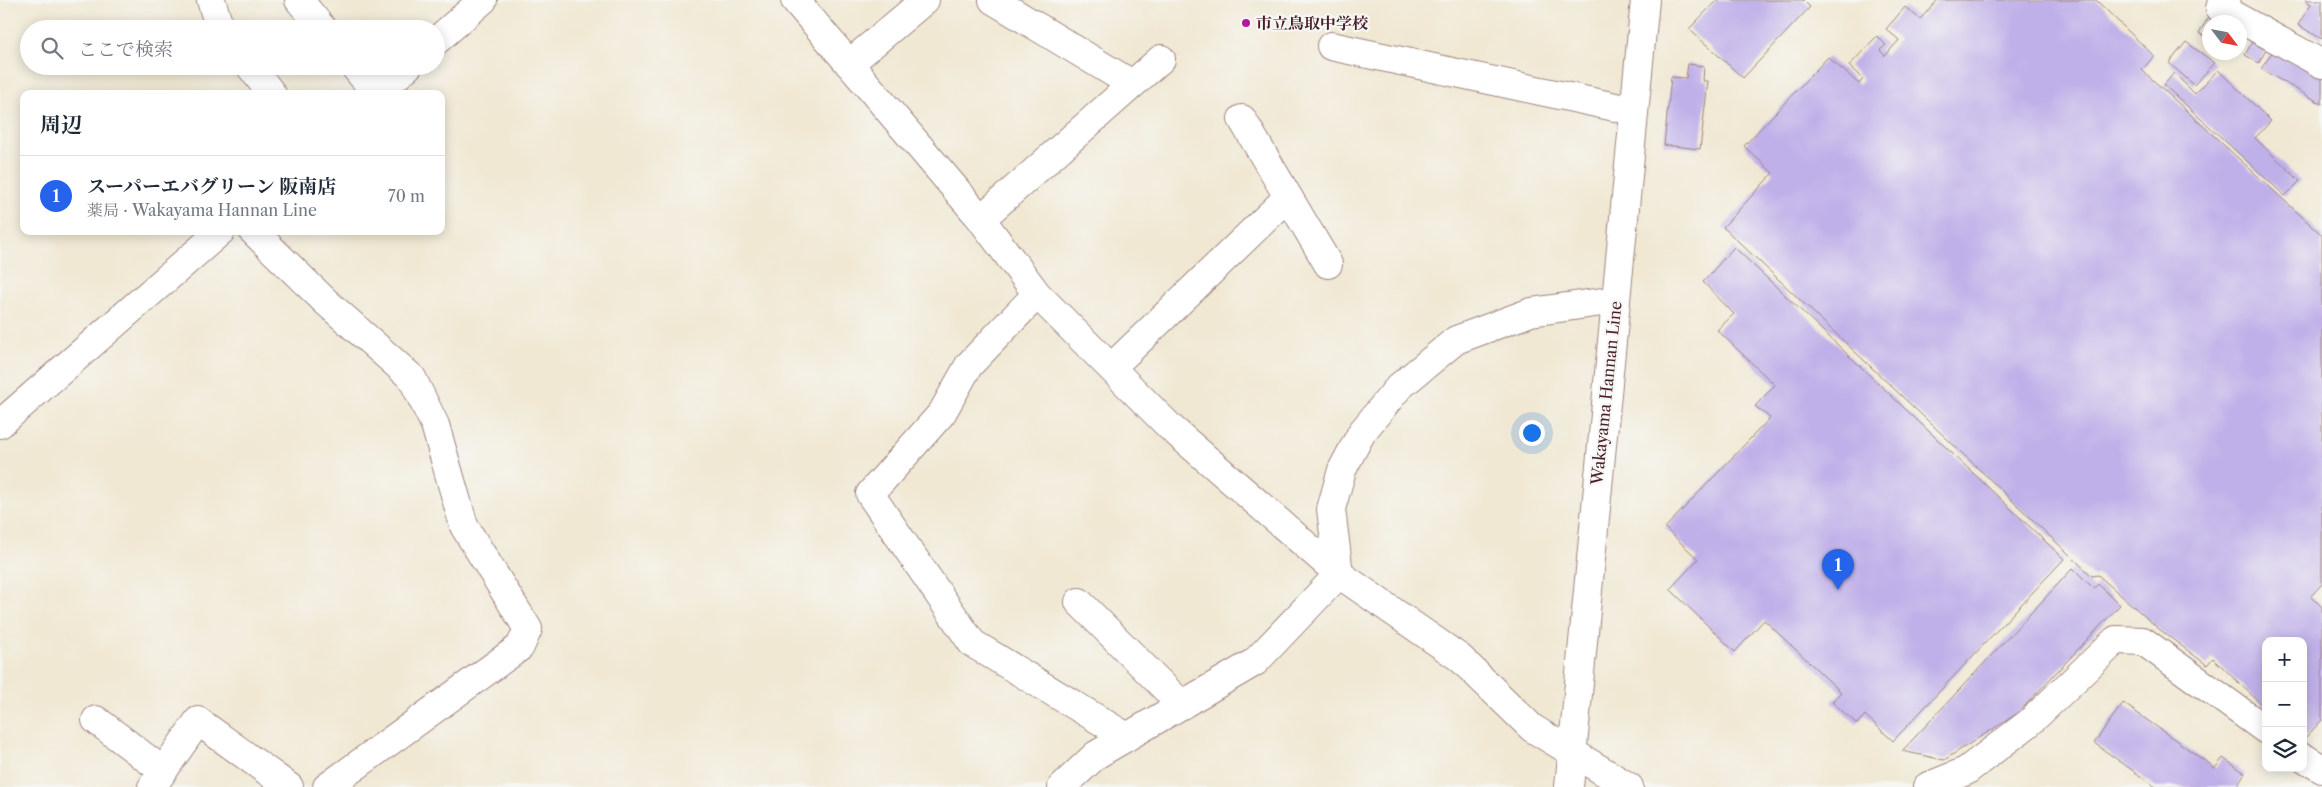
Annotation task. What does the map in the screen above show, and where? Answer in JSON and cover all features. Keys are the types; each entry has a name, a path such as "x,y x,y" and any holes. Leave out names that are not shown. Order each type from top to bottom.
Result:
{"street":[{"path":"212,0 218,20"},
{"path":"299,0 316,20"},
{"path":"445,33 483,0"},
{"path":"795,0 981,219 1037,294 1170,427 1339,574 1460,658 1532,728 1629,787"},
{"path":"849,64 925,0"},
{"path":"992,0 1132,84"},
{"name":"Wakayama Hannan Line","path":"1568,787 1645,0"},
{"path":"2226,0 2220,8 2322,64"},
{"path":"1331,46 1634,111"},
{"path":"981,219 1161,59"},
{"path":"257,75 269,90"},
{"path":"361,75 374,90"},
{"path":"381,90 398,75"},
{"path":"1242,119 1328,264"},
{"path":"1111,368 1288,197"},
{"path":"0,424 216,235"},
{"path":"258,235 325,301 412,378 436,425 464,526 528,629 520,647 327,787"},
{"path":"1037,294 969,365 942,413 870,494 972,643 1126,736"},
{"path":"1339,574 1330,509 1342,470 1362,432 1399,386 1456,340 1531,312 1616,300"},
{"path":"1062,787 1096,755 1255,662 1339,574"},
{"path":"1079,602 1182,705"},
{"path":"1927,787 1966,771 2029,723 2116,640 2143,641 2262,727"},
{"path":"96,720 157,779 198,722 288,787"},
{"path":"2307,760 2322,769"}],"building":[{"path":"1717,0 1803,0 1810,7 1743,78 1689,29"},
{"path":"1938,0 2096,0 2154,56 2142,70 2322,235 2322,584 2311,596 2322,607 2322,720 2307,736 2307,637 2262,637 2262,705 2213,658 2207,665 2159,629 2098,575 2092,576 1723,227 1773,173 1744,146 1828,57 1859,84 1863,79 1849,66 1877,36 1886,45 1880,50 1885,56 1899,40 1886,29 1905,7 1920,19"},
{"path":"2305,0 2322,0 2322,39 2298,25 2311,4"},
{"path":"2186,42 2202,54 2202,60 2211,60 2215,63 2194,85 2169,63"},
{"path":"2252,42 2266,50 2259,63 2247,56 2247,51"},
{"path":"2275,48 2322,76 2322,104 2261,69"},
{"path":"1688,64 1704,66 1703,81 1708,81 1700,149 1664,145 1671,77 1686,78"},
{"path":"2218,70 2271,121 2255,138 2300,181 2285,196 2164,85 2174,73 2195,94"},
{"path":"1734,247 2064,559 1893,741 1865,715 1857,724 1832,702 1841,692 1764,620 1735,652 1670,589 1698,559 1665,528 1770,418 1755,406 1775,385 1717,330 1734,314 1703,282"},
{"path":"2073,568 2094,589 2098,584 2120,605 2018,713 1944,760 1902,751"},
{"path":"2123,703 2215,768 2223,758 2245,773 2237,785 2240,787 2156,787 2094,743"}],"place":[{"name":"市立鳥取中学校","path":"1246,23"},
{"name":"スーパーエバグリーン 阪南店","path":"1838,590"}]}
